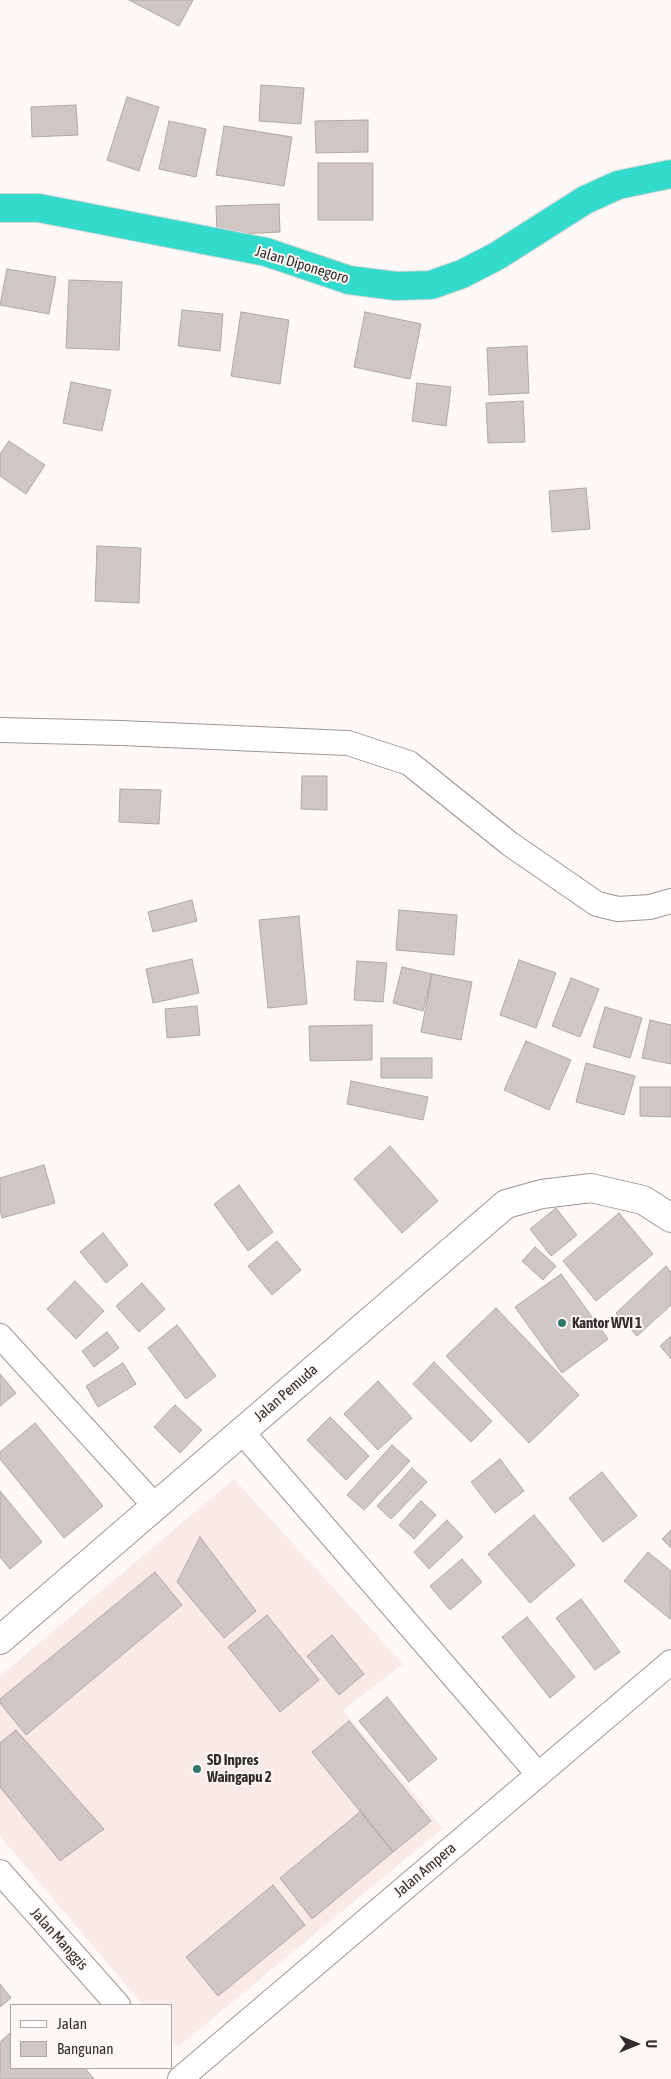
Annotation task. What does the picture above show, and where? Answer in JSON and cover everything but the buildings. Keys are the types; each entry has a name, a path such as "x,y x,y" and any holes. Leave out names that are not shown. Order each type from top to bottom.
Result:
{"highway":[{"name":"Jalan Diponegoro","path":"0,208 39,208 266,252 349,280 396,286 431,284 462,274 497,256 586,200 618,185 671,174"}],"street":[{"path":"0,730 131,733 348,743 409,763 510,844 597,904 626,909 650,908 671,901"},
{"name":"Jalan Pemuda","path":"0,1640 506,1204 542,1194 592,1188 642,1200 671,1218"},
{"path":"0,1336 156,1506"},
{"path":"242,1432 538,1774"},
{"name":"Jalan Ampera","path":"180,2075 671,1662"},
{"name":"Jalan Manggis","path":"0,1872 117,2004"}],"shaded area":[{"name":"SD Inpres Waingapu 2","path":"234,1479 403,1664 343,1710 443,1828 178,2047 172,2040 172,2004 142,2004 0,1836 0,1676"}],"place":[{"name":"Kantor WVI 1","path":"562,1323"},
{"name":"SD Inpres Waingapu 2","path":"197,1769"}]}
